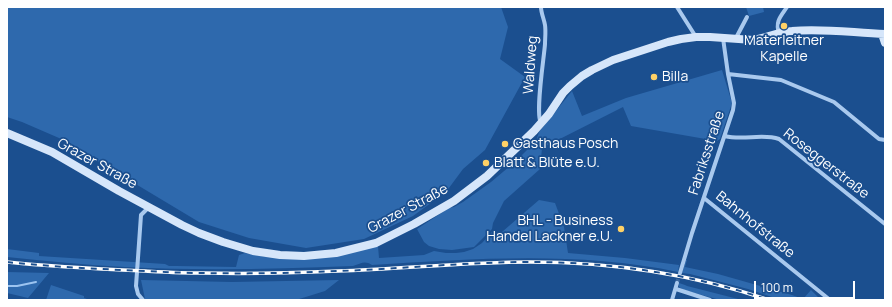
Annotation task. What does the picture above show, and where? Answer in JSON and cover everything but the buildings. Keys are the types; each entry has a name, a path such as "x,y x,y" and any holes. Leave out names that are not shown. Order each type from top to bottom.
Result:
{"main road":[{"name":"Grazer Straße","path":"7,133 52,152 149,207 199,233 223,242 253,251 280,255 304,256 336,253 376,243 414,224 454,201 488,176 528,137 541,124 570,86 582,76 613,60 681,39 696,37 753,40 779,33 814,30 883,34"},
{"path":"883,34 885,43"}],"street":[{"name":"Waldweg","path":"541,7 545,26 545,45 541,70 539,108 539,121 541,124"},
{"path":"677,7 696,37"},
{"path":"779,33 777,24 787,7"},
{"path":"737,39 737,36 747,17"},
{"name":"Fabriksstraße","path":"680,273 733,110 734,103 723,38"},
{"path":"728,74 781,80 834,102 879,139 885,140"},
{"name":"Roseggerstraße","path":"725,136 732,138 772,136 779,139 885,224"},
{"name":"Bahnhofstraße","path":"704,198 830,300"},
{"path":"143,300 138,294 136,286 140,215 149,207"},
{"path":"672,300 678,283"},
{"path":"676,290 710,300"}],"shaded area":[{"path":"7,7 501,7 508,27 500,59 525,77 485,150 463,169 446,192 413,216 364,239 306,248 249,238 199,222 59,138 7,117"},
{"path":"746,7 763,7 764,12 749,16"},
{"path":"722,70 732,103 720,139 717,141 631,126 623,107 542,148 540,169 504,201 493,223 492,229 474,247 452,250 439,249 429,246 424,242 417,229 449,208 463,202 491,182 516,161 536,141 539,132 572,91 582,116 626,98"},
{"path":"539,200 555,203 564,227 568,253 679,265 678,272 640,265 602,261 525,258 372,265 360,263 353,266 268,269 210,269 110,266 7,257 7,249 39,253 39,256 165,264 169,266 236,267 239,255 245,253 266,257 378,246 379,258 424,255 434,251 456,253 473,249 482,243 492,232 495,238"},
{"path":"686,260 685,267 718,274 803,299 811,290 823,300 781,300 748,289 682,273"},
{"path":"7,272 49,273 28,298 7,293"},
{"path":"141,280 232,282 339,280 325,291 296,300 150,300 145,299"},
{"path":"679,283 742,300 720,300 684,290 679,287"},
{"path":"51,285 84,296 84,298 90,300 46,300"}],"waterway":[{"path":"7,286 17,286 36,282"}],"tunnel":[{"path":"677,283 680,273"}],"railway":[{"path":"7,262 59,267 182,273 287,273 506,262 591,264 651,271 711,283 769,300"}],"place":[{"name":"Materleitner Kapelle","path":"784,26"},
{"name":"Billa","path":"654,77"},
{"name":"Gasthaus Posch","path":"505,144"},
{"name":"Blatt & Blüte e.U.","path":"486,163"},
{"name":"BHL - Business Handel Lackner e.U.","path":"621,229"}]}
